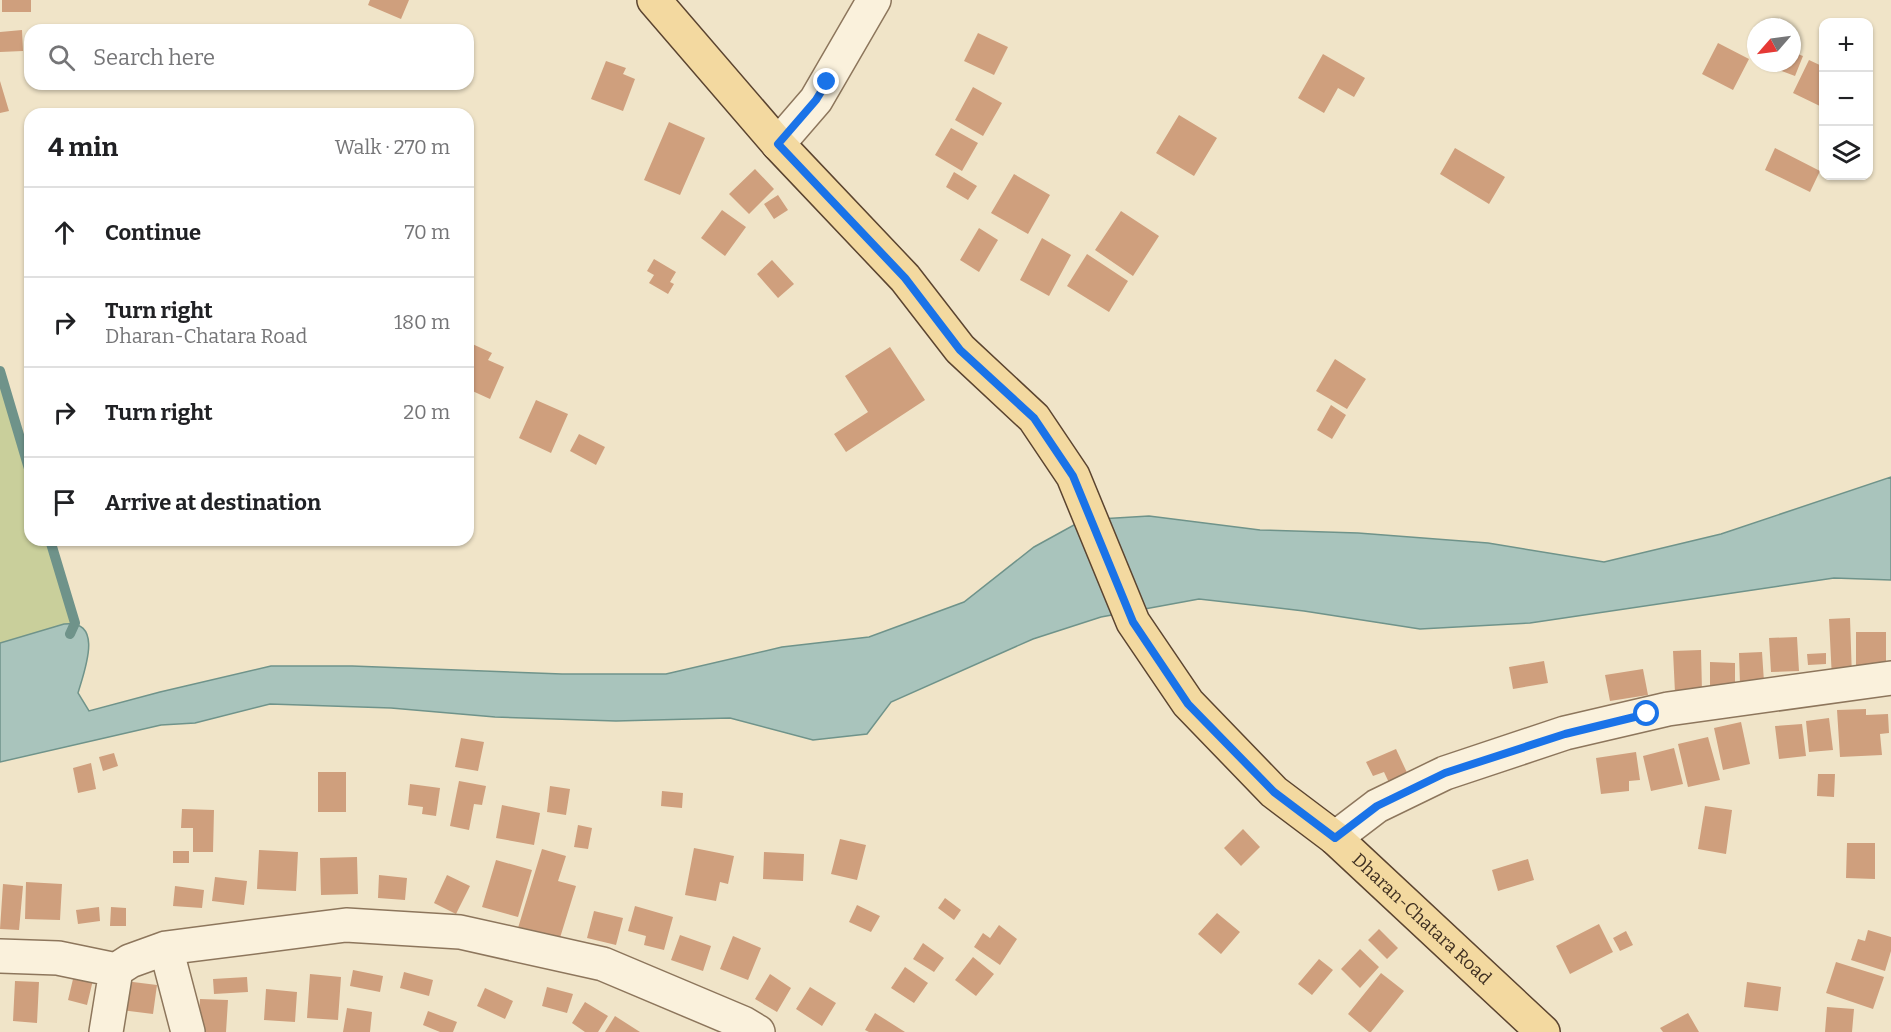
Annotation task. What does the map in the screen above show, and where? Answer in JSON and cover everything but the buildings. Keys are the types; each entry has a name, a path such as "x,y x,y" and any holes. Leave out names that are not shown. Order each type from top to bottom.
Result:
{"main road":[{"name":"Dharan-Chatara Road","path":"654,0 778,144 905,278 960,350 1034,418 1073,476 1133,622 1188,704 1274,792 1335,838 1543,1032"}],"street":[{"path":"778,144 816,100 874,0"},
{"path":"1335,838 1377,806 1445,773 1565,734 1668,709 1891,678"},
{"path":"0,956 58,958 116,970 130,961 166,948 346,926 460,932 603,964 742,1023 758,1032"},
{"path":"166,948 188,1032"},
{"path":"106,1032 116,970"}],"green space":[{"path":"0,371 24,452 24,546 52,546 75,623 0,643"}],"water":[{"path":"1891,477 1891,580 1834,578 1530,623 1420,629 1304,611 1199,599 1101,617 1033,639 891,702 867,734 813,740 730,718 616,721 495,717 391,708 270,704 195,723 161,725 0,762 0,643 64,624 77,625 84,630 88,638 87,661 78,693 89,711 271,666 352,666 562,674 666,674 782,647 869,637 964,602 1034,547 1083,520 1149,516 1260,530 1358,533 1488,543 1604,562 1721,534"}],"waterway":[{"path":"0,371 24,452"},
{"path":"52,546 75,623 70,634"}],"route":[{"path":"827,82 816,100 778,144 905,278 960,350 1034,418 1073,476 1133,622 1188,704 1274,792 1335,838 1377,806 1445,773 1565,734 1647,714"}]}
